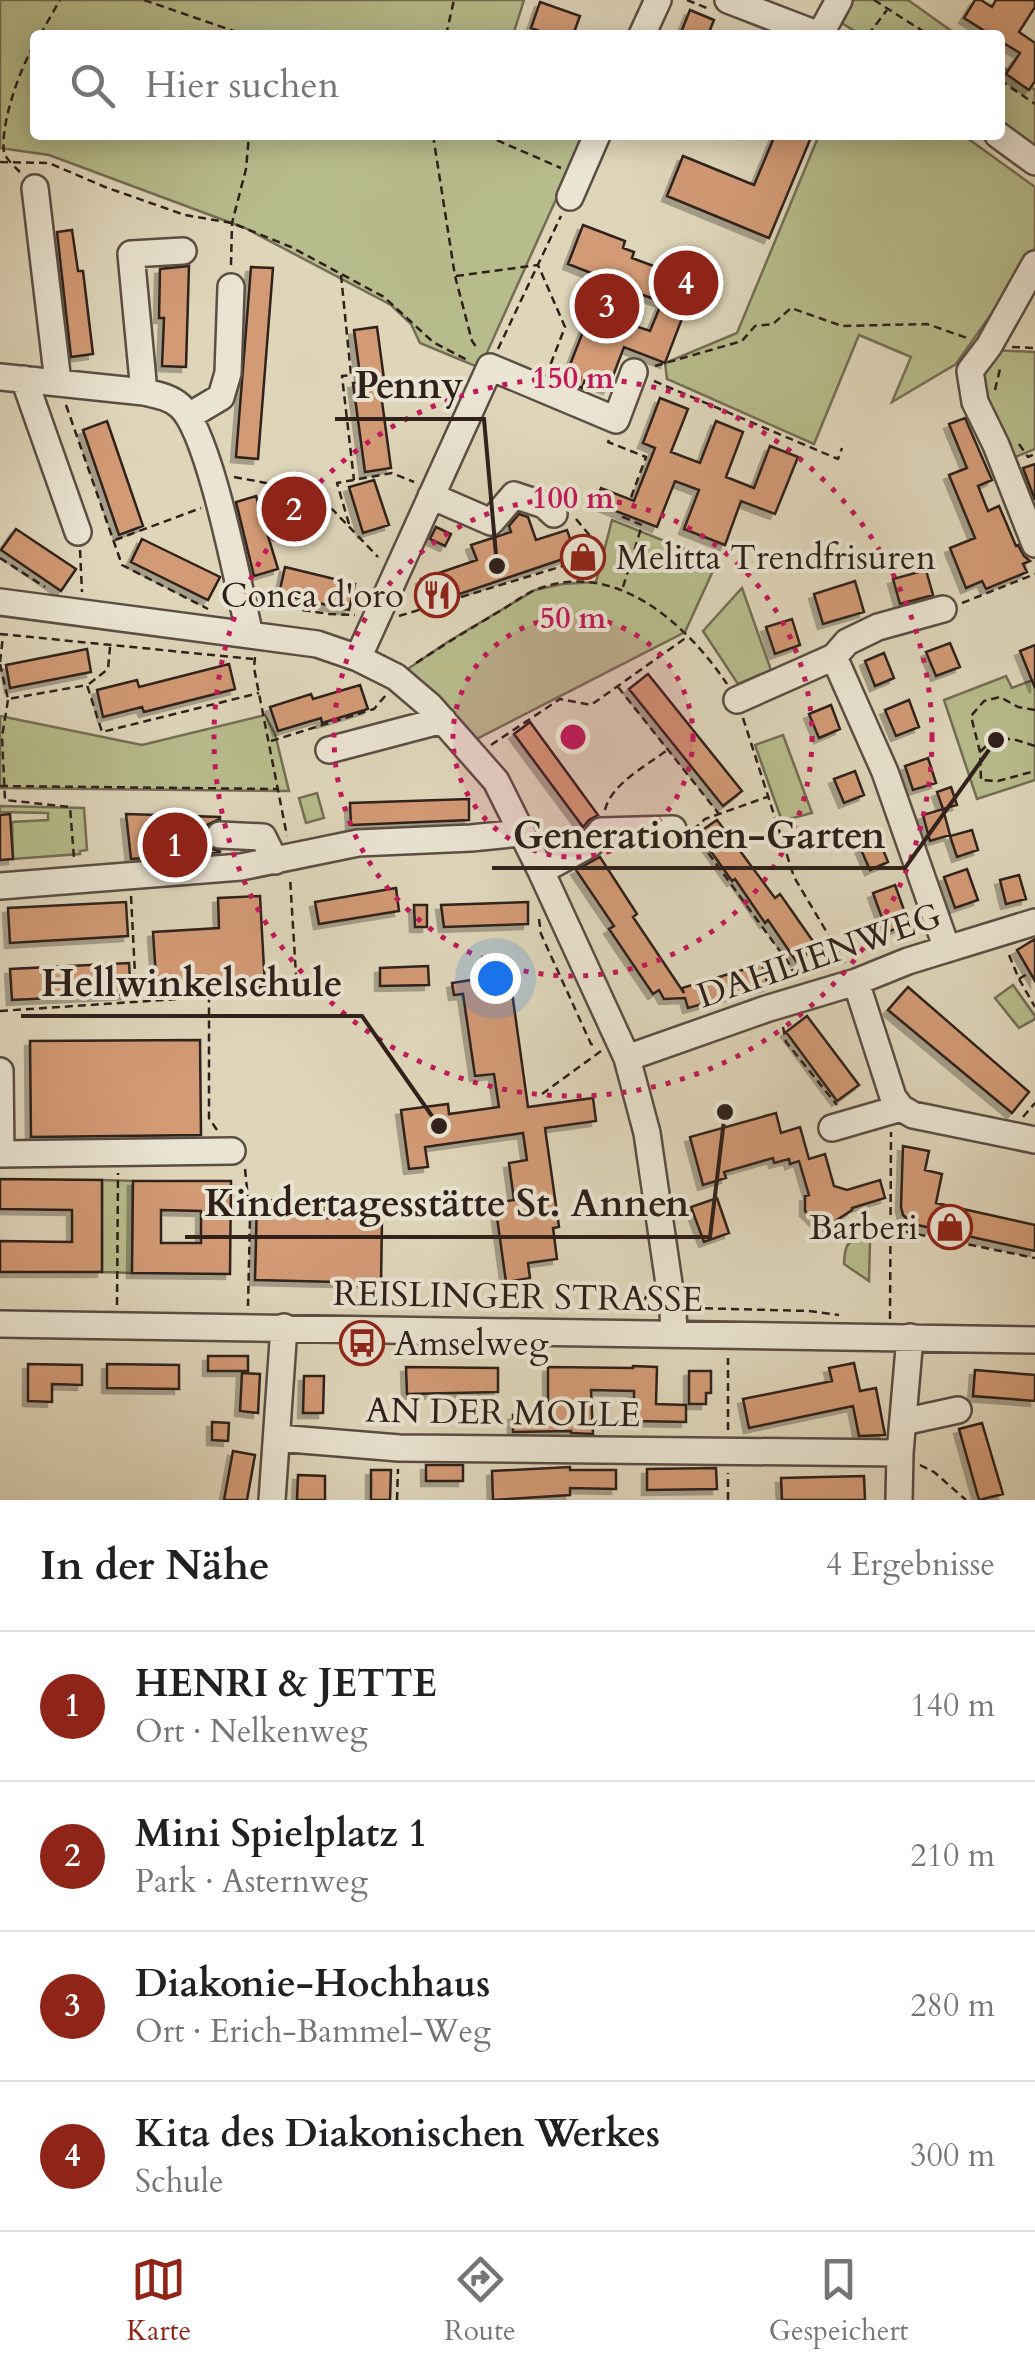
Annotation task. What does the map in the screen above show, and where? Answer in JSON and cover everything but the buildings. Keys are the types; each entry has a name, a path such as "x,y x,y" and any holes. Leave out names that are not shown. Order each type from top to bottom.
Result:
{"street":[{"path":"644,30 658,0"},
{"path":"728,0 807,30"},
{"path":"823,30 839,0"},
{"path":"574,186 595,140"},
{"path":"1005,140 1035,162"},
{"path":"35,188 58,382"},
{"path":"144,392 131,254 183,251"},
{"path":"1035,264 995,355 970,370 976,402 1035,544"},
{"path":"189,416 221,397 228,373 230,287"},
{"path":"358,658 489,370 616,420 634,372"},
{"path":"78,532 12,378 144,392 168,398 180,406 189,416 213,476 254,644"},
{"path":"432,493 490,522 514,495 554,514"},
{"path":"0,602 254,644 316,644 358,658 430,706 443,720 496,781 541,871 647,1133 674,1334"},
{"path":"737,700 834,657 847,642 878,628 943,608"},
{"path":"834,657 886,772 947,949"},
{"path":"329,750 443,720"},
{"path":"541,871 590,844 602,831 673,829"},
{"path":"0,886 241,867 358,843 522,833"},
{"path":"220,835 262,836 282,859"},
{"name":"DAHLIENWEG","path":"615,1053 856,982 1035,922"},
{"path":"856,982 893,1097 901,1108 912,1116 1035,1140"},
{"path":"0,1070 1,1154 232,1151"},
{"path":"837,1120 901,1108"},
{"name":"REISLINGER STRASSE","path":"0,1324 522,1334 900,1329 1035,1340"},
{"path":"272,1500 284,1327"},
{"path":"899,1500 903,1422 900,1329"},
{"path":"903,1422 958,1410"},
{"name":"AN DER MOLLE","path":"277,1438 398,1448 900,1453"}],"path":[{"path":"43,30 60,0"},
{"path":"144,0 231,30"},
{"path":"447,30 454,0"},
{"path":"874,0 922,30"},
{"path":"872,30 888,9"},
{"path":"10,162 4,153 4,120 30,53"},
{"path":"1005,83 1035,104"},
{"path":"230,287 232,223 246,169 249,140"},
{"path":"434,140 455,276 472,341 489,370"},
{"path":"489,370 574,186 493,140"},
{"path":"0,162 49,163 185,215 232,223 292,248 384,297 433,342 489,370"},
{"path":"455,276 538,265"},
{"path":"538,265 566,327 542,388"},
{"path":"341,274 351,375 342,376 354,480"},
{"path":"634,372 742,341 755,326 773,324 791,308 842,326 927,324 995,355 1035,348"},
{"path":"993,401 995,355"},
{"path":"634,372 838,459 842,448"},
{"path":"58,382 122,565 208,608 210,616"},
{"path":"616,420 608,442 646,458 630,500"},
{"path":"1018,443 1028,457 1035,454"},
{"path":"350,527 337,483 392,472 432,493"},
{"path":"213,476 252,479 309,491 334,510 394,576"},
{"path":"113,540 218,502"},
{"path":"554,514 571,514 598,544 597,562 584,571 582,583"},
{"path":"622,588 642,525 623,517 624,514"},
{"path":"71,612 82,573 78,532"},
{"path":"0,558 61,598 71,612"},
{"path":"254,599 268,606 357,615 373,624 566,565 584,571"},
{"path":"943,608 1035,574"},
{"path":"269,742 374,709 394,683 449,641 535,590 596,582 622,588 688,636 716,667 737,700 794,877 856,982"},
{"path":"0,1011 297,991 282,859 280,789 254,668 254,644 110,646 1,634 0,664 8,699 1,749 5,800 70,807 75,880"},
{"path":"475,756 560,699 591,705 688,636"},
{"path":"8,699 87,685 108,669 110,646"},
{"path":"87,685 102,732 259,693"},
{"path":"617,686 718,814"},
{"path":"1035,710 1018,707 1000,697 984,701 971,716 980,752 980,780 998,781 1035,771"},
{"path":"980,752 993,739 1013,739 1035,746"},
{"path":"602,831 607,801 620,786 667,750"},
{"path":"2,786 280,789"},
{"path":"768,796 705,819 692,831 790,965 799,987"},
{"path":"130,875 136,994"},
{"path":"539,918 541,934 591,1044 615,1053"},
{"path":"1000,933 1035,1007"},
{"path":"1019,980 1030,972"},
{"path":"209,997 209,1118 245,1167 250,1218 248,1327"},
{"path":"778,1006 786,1042 837,1120"},
{"path":"900,1329 890,1229 890,1134 901,1108"},
{"path":"117,1306 118,1153"},
{"path":"890,1229 1035,1258"},
{"path":"728,1351 728,1500"},
{"path":"397,1500 398,1448"},
{"path":"900,1453 934,1472 966,1500"}],"green space":[{"path":"0,0 524,0 515,30 30,30 30,140 583,140 480,368 420,343 411,324 391,305 245,228 49,155 0,148"},
{"path":"852,0 908,0 950,30 853,30 840,22"},
{"path":"1005,69 1035,90 1035,150 1005,127"},
{"path":"817,140 970,140 1035,187 1035,247 956,364 892,402 911,357 859,335 814,444 667,379 665,363 737,333"},
{"path":"992,350 1035,352 1035,449 1008,460 980,377"},
{"path":"612,520 717,562 685,632 465,745 396,677 535,590 596,582"},
{"path":"742,588 771,670 738,684 703,631"},
{"path":"1006,676 1012,688 1035,679 1035,780 977,799 944,700"},
{"path":"265,715 275,734 289,791 0,788 0,716 142,745"},
{"path":"783,735 812,813 782,821 755,745"},
{"path":"317,793 324,818 306,823 299,798"},
{"path":"0,806 84,808 87,850 80,854 13,859 12,822 48,820 48,813 0,812"},
{"path":"1013,985 1035,1016 1019,1028 995,998"},
{"path":"102,1180 133,1181 132,1273 102,1272"},
{"path":"856,1239 870,1241 869,1281 844,1264 847,1246"}],"place":[{"name":"Kita des Diakonischen Werkes","path":"686,283"},
{"name":"Diakonie-Hochhaus","path":"607,306"},
{"name":"Mini Spielplatz 1","path":"294,509"},
{"name":"Melitta Trendfrisuren","path":"583,557"},
{"name":"Penny","path":"497,566"},
{"name":"Conca d'oro","path":"437,595"},
{"name":"Generationen-Garten","path":"996,740"},
{"name":"HENRI & JETTE","path":"175,845"},
{"name":"Kindertagesstätte St. Annen","path":"725,1112"},
{"name":"Hellwinkelschule","path":"439,1126"},
{"name":"Barberi","path":"950,1227"},
{"name":"Amselweg","path":"362,1343"}]}
